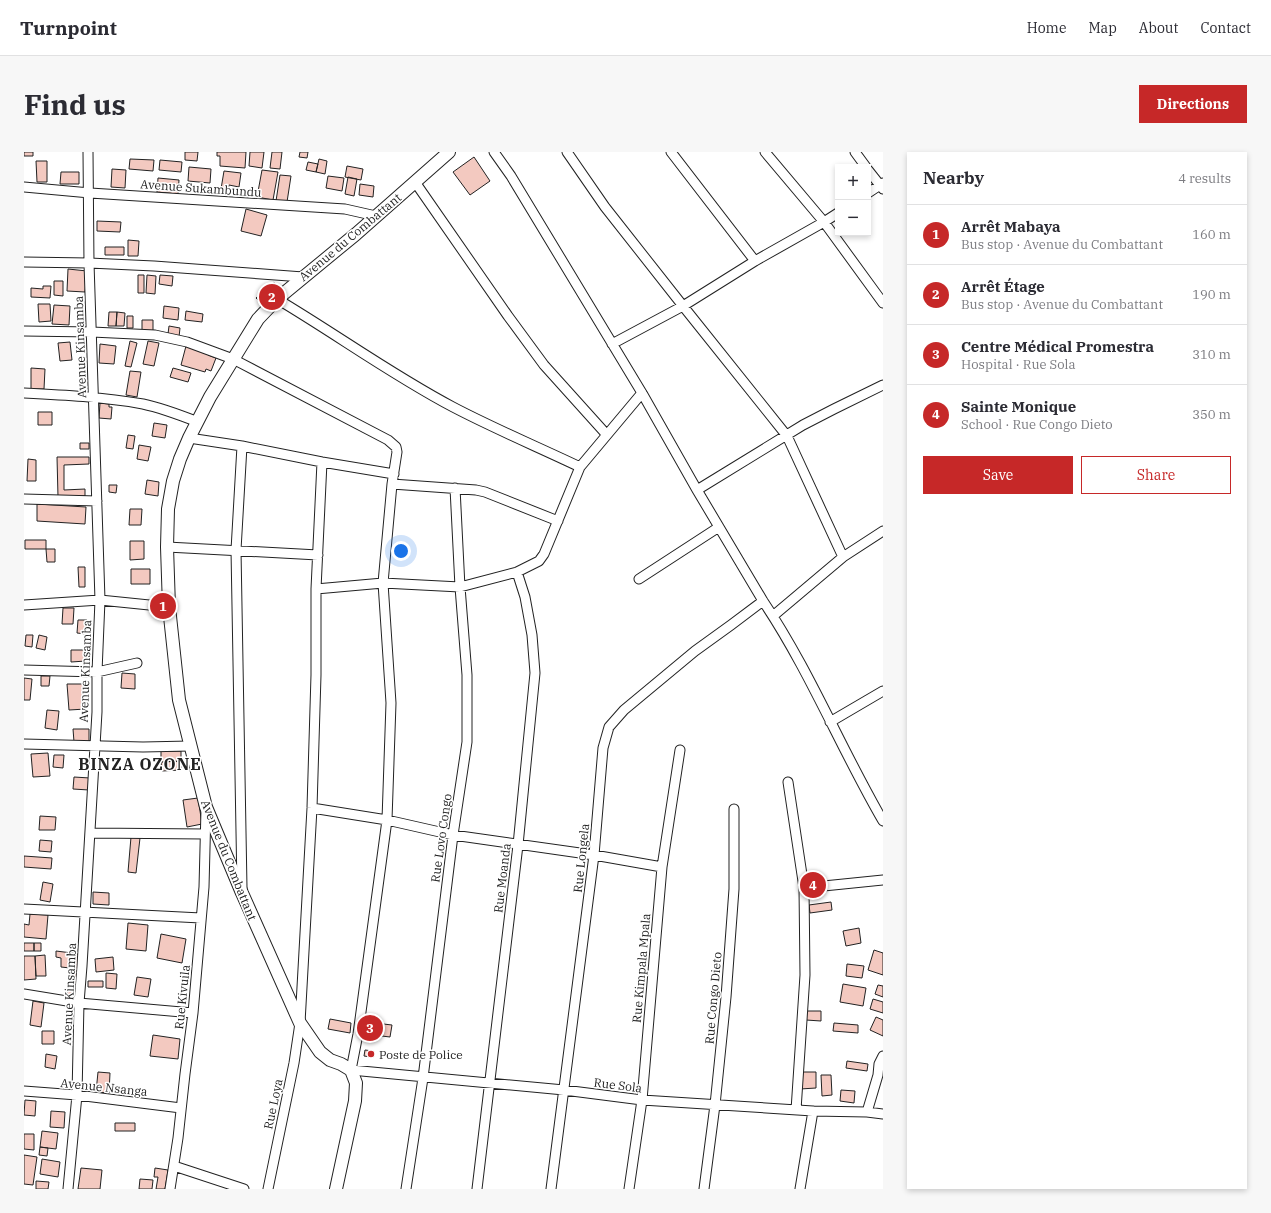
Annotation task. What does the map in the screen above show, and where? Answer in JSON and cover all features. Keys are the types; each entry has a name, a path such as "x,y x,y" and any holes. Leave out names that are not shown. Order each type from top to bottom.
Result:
{"street":[{"name":"Avenue Kinsamba","path":"68,1189 77,1095 79,1002 86,912 97,712 100,600 89,263 90,193 88,152"},
{"path":"494,152 511,176 642,393 697,490 773,616 810,680 830,722 880,809 883,821"},
{"path":"566,152 605,207 787,436 843,557"},
{"path":"671,152 756,261"},
{"path":"766,152 824,222 883,303"},
{"path":"855,152 864,164"},
{"name":"Avenue du Combattant","path":"351,1070 330,1060 320,1052 300,1023 242,893 206,807 179,700 168,607 168,509 173,481 189,438 210,397 258,319 277,299 415,182 443,153"},
{"path":"871,173 882,186 871,192"},
{"path":"415,182 544,365 607,434"},
{"name":"Avenue Sukambundu","path":"24,188 345,209 376,216"},
{"path":"612,344 683,306 835,215"},
{"path":"24,262 162,266 303,277"},
{"path":"277,299 319,324 373,361 453,407 580,467"},
{"path":"24,331 155,335 187,342 233,359 393,443 396,447 397,452 392,484 383,583 391,703 387,820 358,1034 351,1070 356,1083 355,1102 336,1189"},
{"path":"697,490 803,425 883,386"},
{"path":"24,393 93,397 143,404 172,412 198,422"},
{"path":"316,589 383,583 460,587 517,572 539,561 544,554 580,467 642,393"},
{"path":"189,438 242,446 322,462 394,474"},
{"path":"242,446 236,550 242,893"},
{"name":"Rue Loya","path":"268,1189 294,1063 300,1023 312,808 316,675 316,589 322,462"},
{"path":"392,484 455,488 485,492 558,521"},
{"name":"Rue Lovo Congo","path":"406,1189 423,1078 453,835 467,742 468,675 460,587 455,488"},
{"path":"24,499 97,501"},
{"path":"639,579 719,527"},
{"path":"773,616 843,557 883,531"},
{"path":"167,547 318,555"},
{"name":"Rue Moanda","path":"478,1189 518,845 535,673 532,635 526,604 517,572"},
{"path":"24,605 100,600 168,607"},
{"name":"Rue Longela","path":"551,1189 594,856 602,748 609,726 624,710 695,651 763,601"},
{"path":"24,670 97,672 137,663"},
{"path":"830,722 883,691"},
{"path":"24,744 143,747 190,746"},
{"name":"Rue Kimpala Mpala","path":"629,1189 642,1100 662,867 680,750"},
{"path":"788,782 804,888 805,975 796,1110"},
{"name":"Rue Kivuila","path":"170,1189 178,1138 193,1014 204,887 206,807"},
{"path":"312,808 387,820 453,835 662,867"},
{"name":"Rue Congo Dieto","path":"704,1189 715,1105 726,997 734,889 734,809"},
{"path":"90,833 205,834"},
{"path":"804,888 883,880"},
{"path":"24,909 201,918"},
{"path":"24,994 79,1002 193,1014"},
{"path":"867,1112 878,1076 879,1064 883,1056"},
{"name":"Rue Sola","path":"351,1070 423,1078 564,1090 642,1100 883,1114"},
{"name":"Avenue Nsanga","path":"24,1091 77,1095 181,1108"},
{"path":"800,1189 813,1111"},
{"path":"174,1166 244,1189"}],"building":[{"path":"24,152 33,152 33,156 24,156"},
{"path":"185,152 198,152 197,161 185,160"},
{"path":"217,152 246,152 245,168 220,166 220,156 217,156"},
{"path":"250,152 264,152 262,168 249,166"},
{"path":"272,152 282,152 280,169 270,168"},
{"path":"300,152 308,152 307,158 299,157"},
{"path":"474,157 490,181 470,195 453,172"},
{"path":"130,159 154,160 153,171 129,169"},
{"path":"319,159 327,161 325,174 316,172"},
{"path":"160,160 182,162 181,172 159,170"},
{"path":"36,161 47,161 47,182 37,182"},
{"path":"308,162 318,164 316,172 306,170"},
{"path":"347,166 363,169 361,180 345,177"},
{"path":"189,167 211,169 210,183 188,181"},
{"path":"112,169 126,170 125,188 111,187"},
{"path":"262,170 278,172 273,200 257,197"},
{"path":"224,171 241,173 239,187 229,185 228,190 221,189"},
{"path":"61,172 79,172 79,184 60,184"},
{"path":"280,175 291,176 287,202 276,201"},
{"path":"328,176 344,178 342,191 326,188"},
{"path":"348,177 357,179 354,196 345,194"},
{"path":"158,178 179,180 178,194 157,192"},
{"path":"360,184 374,186 373,197 359,195"},
{"path":"246,209 267,215 261,236 241,231"},
{"path":"97,221 121,222 120,232 97,231"},
{"path":"128,240 139,241 138,256 128,256"},
{"path":"105,247 124,247 124,255 105,255"},
{"path":"68,269 87,271 85,292 67,291"},
{"path":"138,275 144,275 144,293 138,293"},
{"path":"147,275 156,276 155,294 146,293"},
{"path":"160,275 173,276 172,286 159,284"},
{"path":"54,281 63,281 63,296 54,295"},
{"path":"274,282 279,287 261,303 256,298"},
{"path":"43,286 51,286 50,298 31,297 31,288 43,289"},
{"path":"38,304 50,304 51,321 39,322"},
{"path":"54,305 70,306 69,325 52,324"},
{"path":"164,306 179,308 178,320 163,318"},
{"path":"186,311 203,314 202,322 185,320"},
{"path":"109,312 117,312 116,326 108,326"},
{"path":"117,312 125,313 124,326 116,326"},
{"path":"127,316 133,316 133,328 127,328"},
{"path":"142,320 153,320 153,331 142,330"},
{"path":"169,326 180,328 179,337 168,334"},
{"path":"130,341 137,343 131,367 125,366"},
{"path":"148,341 159,343 154,366 143,364"},
{"path":"70,342 72,360 60,361 58,343"},
{"path":"100,344 116,346 114,364 99,363"},
{"path":"186,346 208,353 208,355 216,358 211,371 206,369 205,372 181,365"},
{"path":"31,368 45,369 44,389 31,389"},
{"path":"173,368 191,373 188,382 170,377"},
{"path":"130,371 141,372 137,397 126,395"},
{"path":"100,403 109,404 109,407 112,407 111,419 99,418"},
{"path":"38,412 52,412 52,425 38,425"},
{"path":"154,423 167,425 165,438 152,436"},
{"path":"128,435 135,436 133,449 126,448"},
{"path":"80,443 89,443 89,449 80,449"},
{"path":"139,445 151,447 148,461 137,459"},
{"path":"57,457 89,457 89,464 64,465 64,490 85,489 85,496 58,497"},
{"path":"28,459 36,460 36,481 27,481"},
{"path":"147,480 159,482 158,496 145,494"},
{"path":"109,485 117,485 116,493 109,492"},
{"path":"37,504 86,507 85,524 37,521"},
{"path":"130,509 142,509 141,525 129,525"},
{"path":"25,540 46,540 46,549 25,549"},
{"path":"130,541 144,541 144,559 130,560"},
{"path":"46,549 55,549 55,562 47,562"},
{"path":"78,567 85,567 85,587 79,587"},
{"path":"131,569 150,569 150,584 131,584"},
{"path":"63,608 74,608 73,624 62,624"},
{"path":"78,620 87,620 86,634 77,633"},
{"path":"26,635 33,635 32,647 25,646"},
{"path":"39,635 47,637 45,650 36,648"},
{"path":"71,650 86,650 86,661 71,662"},
{"path":"122,673 135,674 135,689 121,688"},
{"path":"41,676 50,676 49,686 41,686"},
{"path":"24,678 32,679 30,700 24,700"},
{"path":"67,684 84,684 86,709 69,710"},
{"path":"47,710 59,711 57,730 45,728"},
{"path":"73,729 89,729 89,742 74,742"},
{"path":"161,751 181,751 181,761 161,762"},
{"path":"48,753 50,776 33,777 31,754"},
{"path":"54,755 64,755 63,768 53,767"},
{"path":"181,761 181,770 162,771 161,762"},
{"path":"74,777 90,778 89,790 73,789"},
{"path":"198,798 202,824 187,827 183,800"},
{"path":"40,816 56,817 55,830 39,830"},
{"path":"131,837 140,838 136,873 128,872"},
{"path":"40,840 52,841 51,852 39,851"},
{"path":"24,856 52,858 51,869 24,867"},
{"path":"43,882 53,884 50,902 40,900"},
{"path":"93,892 109,893 109,905 93,904"},
{"path":"831,902 832,910 810,913 809,905"},
{"path":"30,914 48,915 46,939 24,937 24,924 29,925"},
{"path":"128,923 148,925 146,951 126,949"},
{"path":"859,928 861,943 846,946 843,931"},
{"path":"161,934 186,939 182,963 157,958"},
{"path":"24,943 34,943 34,951 24,951"},
{"path":"34,943 41,943 41,951 34,951"},
{"path":"874,950 883,953 883,975 868,970"},
{"path":"56,951 80,954 75,996 67,995 70,968 61,967 61,958 56,957"},
{"path":"45,955 46,976 36,976 35,956"},
{"path":"24,956 35,956 36,979 24,980"},
{"path":"113,957 114,970 96,972 95,959"},
{"path":"847,964 864,966 862,978 846,976"},
{"path":"106,973 117,974 116,989 106,988"},
{"path":"137,977 151,979 148,997 134,995"},
{"path":"88,981 103,981 103,987 88,987"},
{"path":"843,984 866,988 863,1006 840,1002"},
{"path":"878,985 883,986 883,997 875,994"},
{"path":"873,999 883,1002 883,1013 870,1009"},
{"path":"33,1001 44,1003 41,1027 30,1025"},
{"path":"806,1011 821,1011 821,1021 806,1020"},
{"path":"876,1017 883,1020 883,1036 870,1030"},
{"path":"330,1019 351,1023 350,1033 328,1029"},
{"path":"366,1022 392,1025 390,1037 365,1034"},
{"path":"834,1023 858,1025 858,1033 833,1031"},
{"path":"42,1031 54,1031 54,1044 42,1044"},
{"path":"153,1035 180,1039 178,1059 150,1056"},
{"path":"365,1050 373,1051 371,1057 364,1056"},
{"path":"46,1054 57,1056 55,1069 45,1067"},
{"path":"847,1061 868,1064 867,1071 846,1068"},
{"path":"98,1072 110,1073 109,1093 96,1092"},
{"path":"800,1072 816,1072 816,1088 800,1089"},
{"path":"821,1075 831,1075 832,1095 822,1096"},
{"path":"841,1090 855,1091 854,1103 840,1101"},
{"path":"25,1100 36,1101 35,1116 24,1115"},
{"path":"51,1111 65,1112 64,1128 50,1127"},
{"path":"115,1123 135,1123 135,1131 115,1131"},
{"path":"42,1131 58,1133 56,1149 40,1147"},
{"path":"24,1134 34,1134 34,1150 24,1149"},
{"path":"40,1147 48,1148 47,1156 39,1155"},
{"path":"24,1155 37,1157 33,1185 24,1184"},
{"path":"42,1159 60,1162 58,1177 40,1174"},
{"path":"81,1168 102,1170 100,1189 78,1189"},
{"path":"155,1168 168,1170 165,1189 156,1189 158,1177 154,1177"},
{"path":"140,1179 153,1180 152,1189 139,1189"},
{"path":"36,1181 49,1182 48,1189 36,1189"}],"place":[{"name":"Arrêt Étage","path":"272,297"},
{"name":"Arrêt Mabaya","path":"163,606"},
{"name":"Sainte Monique","path":"813,885"},
{"name":"Centre Médical Promestra","path":"370,1028"},
{"name":"Poste de Police","path":"371,1054"}],"district":[{"name":"BINZA OZONE","path":"140,764"}]}
